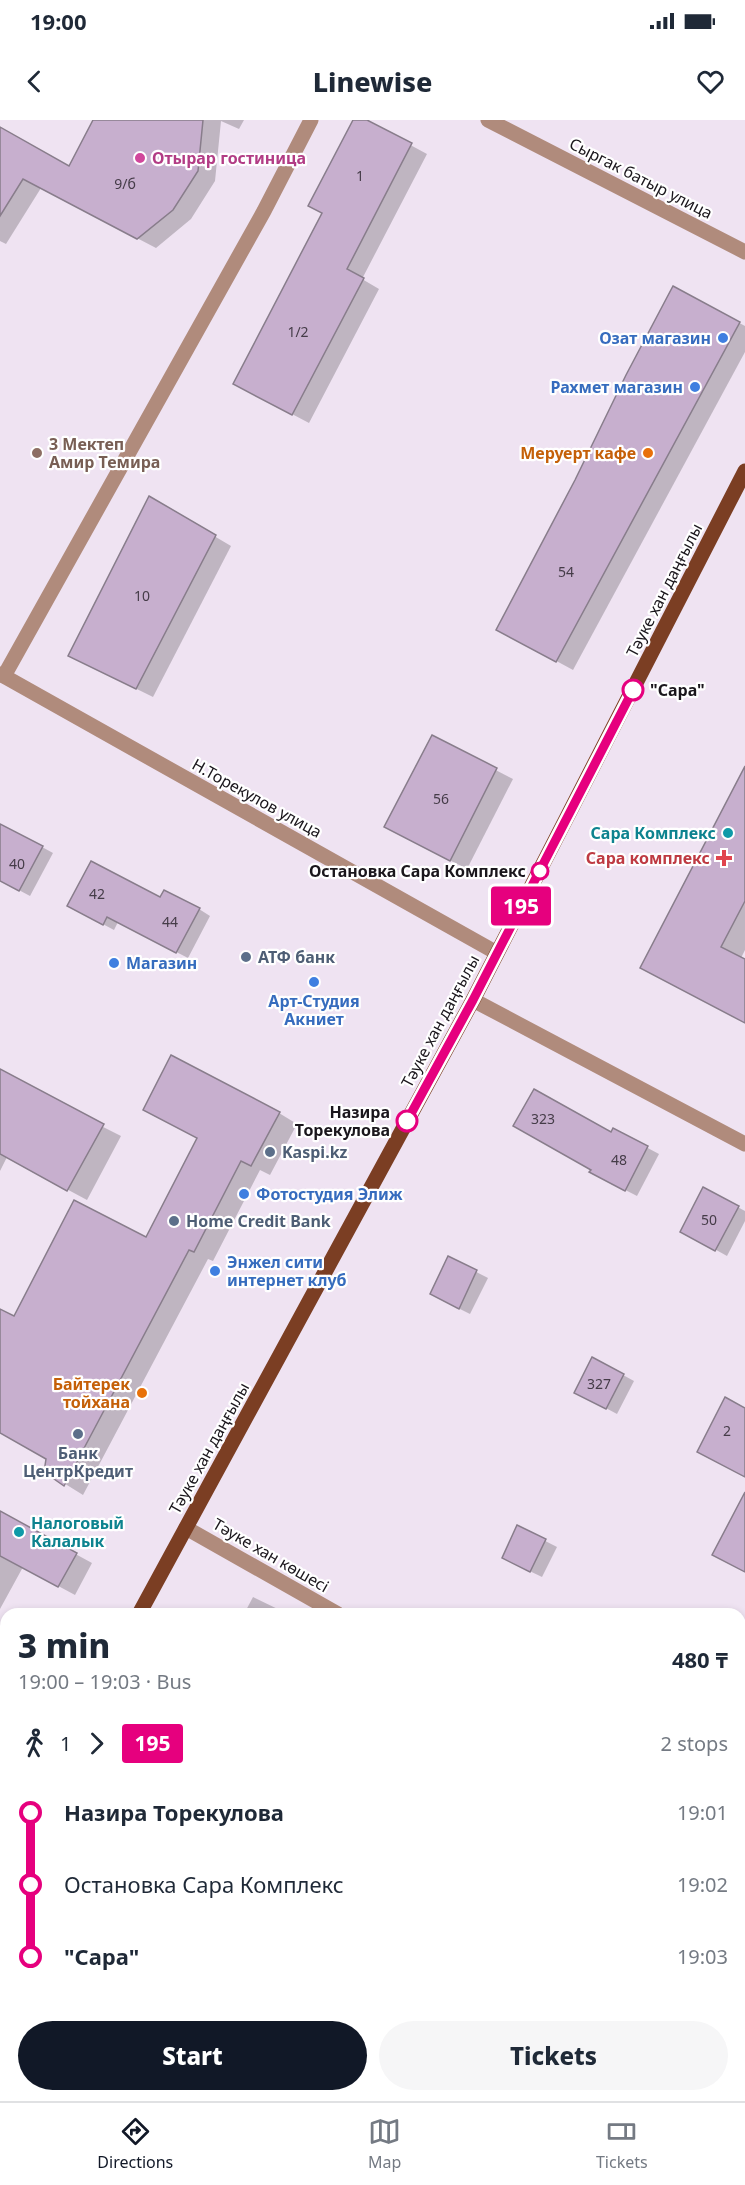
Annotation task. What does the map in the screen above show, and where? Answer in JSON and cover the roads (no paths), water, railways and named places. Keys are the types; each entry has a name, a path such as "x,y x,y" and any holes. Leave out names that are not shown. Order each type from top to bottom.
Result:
{"main road":[{"name":"Тәуке хан даңғылы","path":"142,1608 473,1000 745,471"}],"street":[{"path":"2,675 264,211 311,120"},
{"name":"Сыргак батыр улица","path":"488,120 745,252"},
{"name":"Н.Торекулов улица","path":"2,675 497,953"},
{"path":"473,1000 745,1144"},
{"name":"Тәуке хан көшесі","path":"186,1528 327,1608"}],"place":[{"name":"Отырар гостиница","path":"140,158"},
{"name":"Озат магазин","path":"723,338"},
{"name":"Рахмет магазин","path":"695,387"},
{"name":"3 Мектеп Амир Темира","path":"37,453"},
{"name":"Меруерт кафе","path":"648,453"},
{"name":"\"Сара\"","path":"633,690"},
{"name":"Сара Комплекс","path":"728,833"},
{"name":"Сара комплекс","path":"724,858"},
{"name":"Остановка Сара Комплекс","path":"540,871"},
{"name":"АТФ банк","path":"246,957"},
{"name":"Магазин","path":"114,963"},
{"name":"Арт-Студия Акниет","path":"314,982"},
{"name":"Назира Торекулова","path":"407,1121"},
{"name":"Kaspi.kz","path":"270,1152"},
{"name":"Фотостудия Элиж","path":"244,1194"},
{"name":"Home Credit Bank","path":"174,1221"},
{"name":"Энжел сити интернет клуб","path":"215,1271"},
{"name":"Байтерек тойхана","path":"142,1393"},
{"name":"Банк ЦентрКредит","path":"78,1434"},
{"name":"Налоговый Калалык","path":"19,1532"}]}
